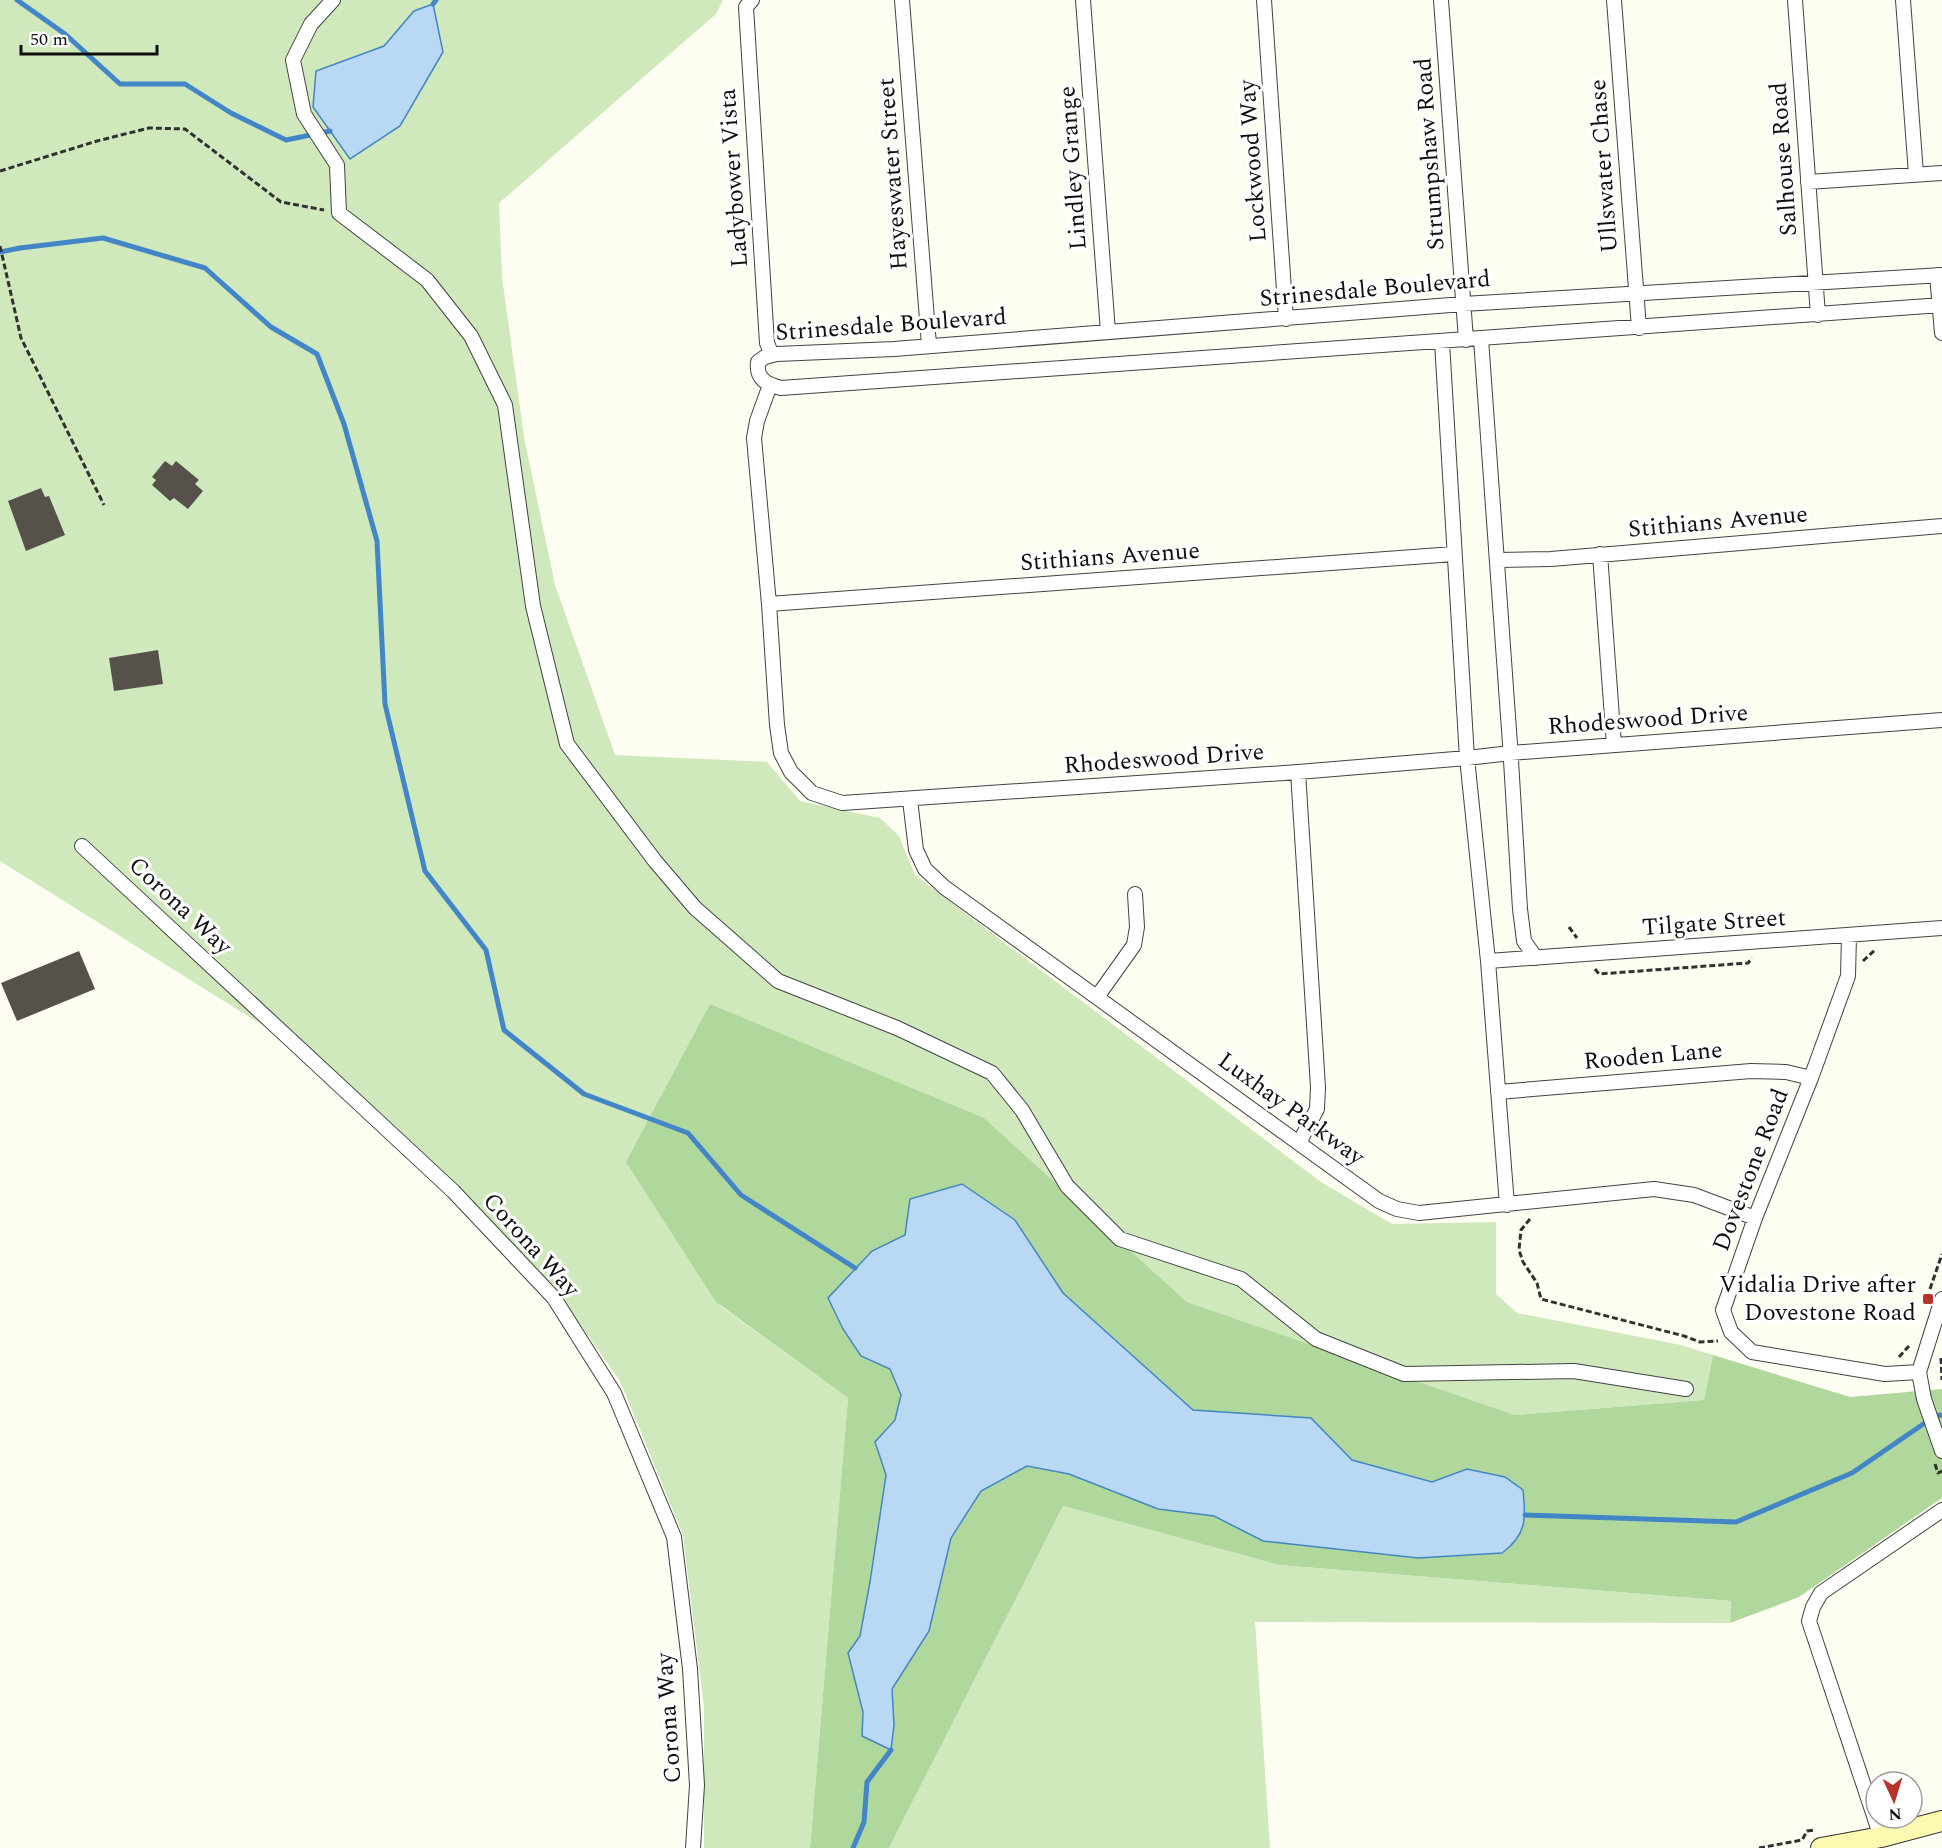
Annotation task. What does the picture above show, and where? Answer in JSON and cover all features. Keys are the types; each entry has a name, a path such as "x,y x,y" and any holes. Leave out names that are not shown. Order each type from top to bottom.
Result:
{"main road":[{"path":"1821,1848 1881,1837 1942,1821"}],"street":[{"path":"333,0 311,24 293,60 304,114 336,165 339,213 427,280 471,336 505,405 533,606 567,744 655,861 695,908 778,981 897,1029 992,1073 1022,1110 1067,1186 1120,1239 1241,1279 1316,1339 1404,1374 1574,1371 1686,1389"},
{"name":"Ladybower Vista","path":"752,0 746,7 767,343 772,355"},
{"name":"Hayeswater Street","path":"902,0 929,345"},
{"name":"Lindley Grange","path":"1083,0 1108,332"},
{"name":"Lockwood Way","path":"1264,0 1286,319"},
{"name":"Strumpshaw Road","path":"1441,0 1466,340"},
{"name":"Ullswater Chase","path":"1614,0 1639,328"},
{"name":"Salhouse Road","path":"1796,0 1818,315"},
{"path":"1903,0 1916,174"},
{"path":"1808,182 1942,172"},
{"path":"1940,275 1942,333"},
{"name":"Strinesdale Boulevard","path":"770,385 761,379 757,371 758,362 772,355 894,349 1463,304 1940,275"},
{"path":"770,385 781,388 896,381 1941,306"},
{"path":"1481,339 1520,909 1524,941 1536,958"},
{"path":"1442,342 1467,758 1488,961 1507,1205"},
{"name":"Rhodeswood Drive","path":"770,385 757,421 754,438 781,753 791,772 812,793 842,803 1298,772 1510,753 1942,720"},
{"name":"Stithians Avenue","path":"1497,560 1551,559 1942,526"},
{"name":"Stithians Avenue","path":"769,604 1454,554"},
{"path":"1600,554 1614,745"},
{"path":"1298,772 1318,1087 1317,1109 1299,1143"},
{"name":"Luxhay Parkway","path":"910,800 916,850 925,869 944,887 1379,1201 1398,1209 1419,1213 1654,1189 1694,1195 1755,1218"},
{"name":"Corona Way","path":"82,846 453,1191 554,1298 614,1393 674,1537 690,1668 697,1785 693,1848"},
{"path":"1097,997 1134,945 1137,927 1135,894"},
{"name":"Tilgate Street","path":"1488,961 1942,928"},
{"name":"Dovestone Road","path":"1849,936 1848,976 1811,1078 1755,1218 1723,1310 1731,1332 1752,1352 1885,1374 1919,1372"},
{"name":"Rooden Lane","path":"1498,1092 1751,1071 1786,1072 1811,1078"},
{"path":"1940,1455 1919,1372 1942,1299"},
{"path":"1881,1837 1809,1621 1813,1607 1821,1593 1942,1510"}],"path":[{"path":"0,171 97,141 149,128 185,129 281,202 339,213"},
{"path":"0,246 21,338 104,505"},
{"path":"1848,961 1863,961 1878,946"},
{"path":"1591,965 1599,974 1748,963 1757,953"},
{"path":"1537,1215 1528,1220 1521,1230 1518,1241 1523,1262 1537,1283 1541,1299 1700,1342 1722,1341 1718,1334"},
{"path":"1942,1352 1940,1365 1942,1380"},
{"path":"1940,1455 1938,1473 1942,1471"}],"green space":[{"path":"0,0 723,0 716,14 499,203 502,277 524,437 555,585 615,755 767,762 800,801 880,818 899,836 915,875 1321,1182 1392,1224 1496,1222 1496,1294 1517,1313 1681,1345 1713,1355 1704,1400 1515,1415 1187,1302 984,1118 719,1305 848,1398 810,1848 704,1848 704,1707 683,1535 620,1381 551,1283 299,1042 275,1033 0,861"},
{"path":"710,1004 984,1118 1187,1302 1515,1415 1704,1400 1713,1355 1850,1397 1942,1389 1942,1498 1799,1597 1730,1623 1731,1601 1279,1565 1063,1506 889,1848 810,1848 848,1398 716,1302 626,1162","holes":["1015,1220 1063,1293 1193,1410 1310,1418 1352,1460 1432,1482 1467,1469 1502,1553 1263,1541 1214,1516 1158,1509 1069,1474 1027,1466 981,1491 951,1538 929,1631 892,1689 894,1725 862,1736 863,1712 848,1653 860,1636 886,1475 875,1442 895,1420 901,1395 890,1369 861,1356 872,1251 905,1235"]},
{"path":"1063,1506 1279,1565 1731,1601 1730,1623 1255,1622 1270,1848 889,1848"}],"water":[{"path":"433,4 443,52 400,126 350,159 313,107 316,71 384,46 414,11"},
{"path":"962,1184 1015,1220 1063,1293 1193,1410 1311,1418 1352,1460 1432,1482 1467,1469 1505,1477 1523,1490 1523,1525 1516,1540 1502,1553 1418,1558 1263,1541 1214,1516 1158,1509 1069,1474 1027,1466 981,1491 951,1538 929,1631 892,1689 894,1725 891,1750 862,1736 863,1712 848,1653 860,1636 886,1475 875,1442 895,1420 901,1395 890,1369 861,1356 843,1329 828,1298 872,1251 905,1235 910,1199"}],"building":[{"path":"165,461 172,466 176,461 199,480 195,484 203,491 188,509 174,498 170,501 152,485 156,480 152,477"},
{"path":"41,488 45,497 49,496 65,535 26,551 8,501"},
{"path":"158,650 163,684 114,691 109,658"},
{"path":"79,951 95,989 17,1021 1,983"}],"waterway":[{"path":"17,0 65,34 120,84 185,84 231,113 286,140 330,131"},
{"path":"433,4 436,0"},
{"path":"0,252 103,238 205,268 271,327 317,354 344,424 377,541 385,704 425,871 486,950 504,1030 584,1094 688,1133 741,1195 855,1268"},
{"path":"1525,1515 1736,1522 1852,1473 1935,1416 1942,1415"},
{"path":"853,1848 864,1822 867,1782 891,1750"}],"place":[{"name":"Vidalia Drive after Dovestone Road","path":"1928,1299"}]}
